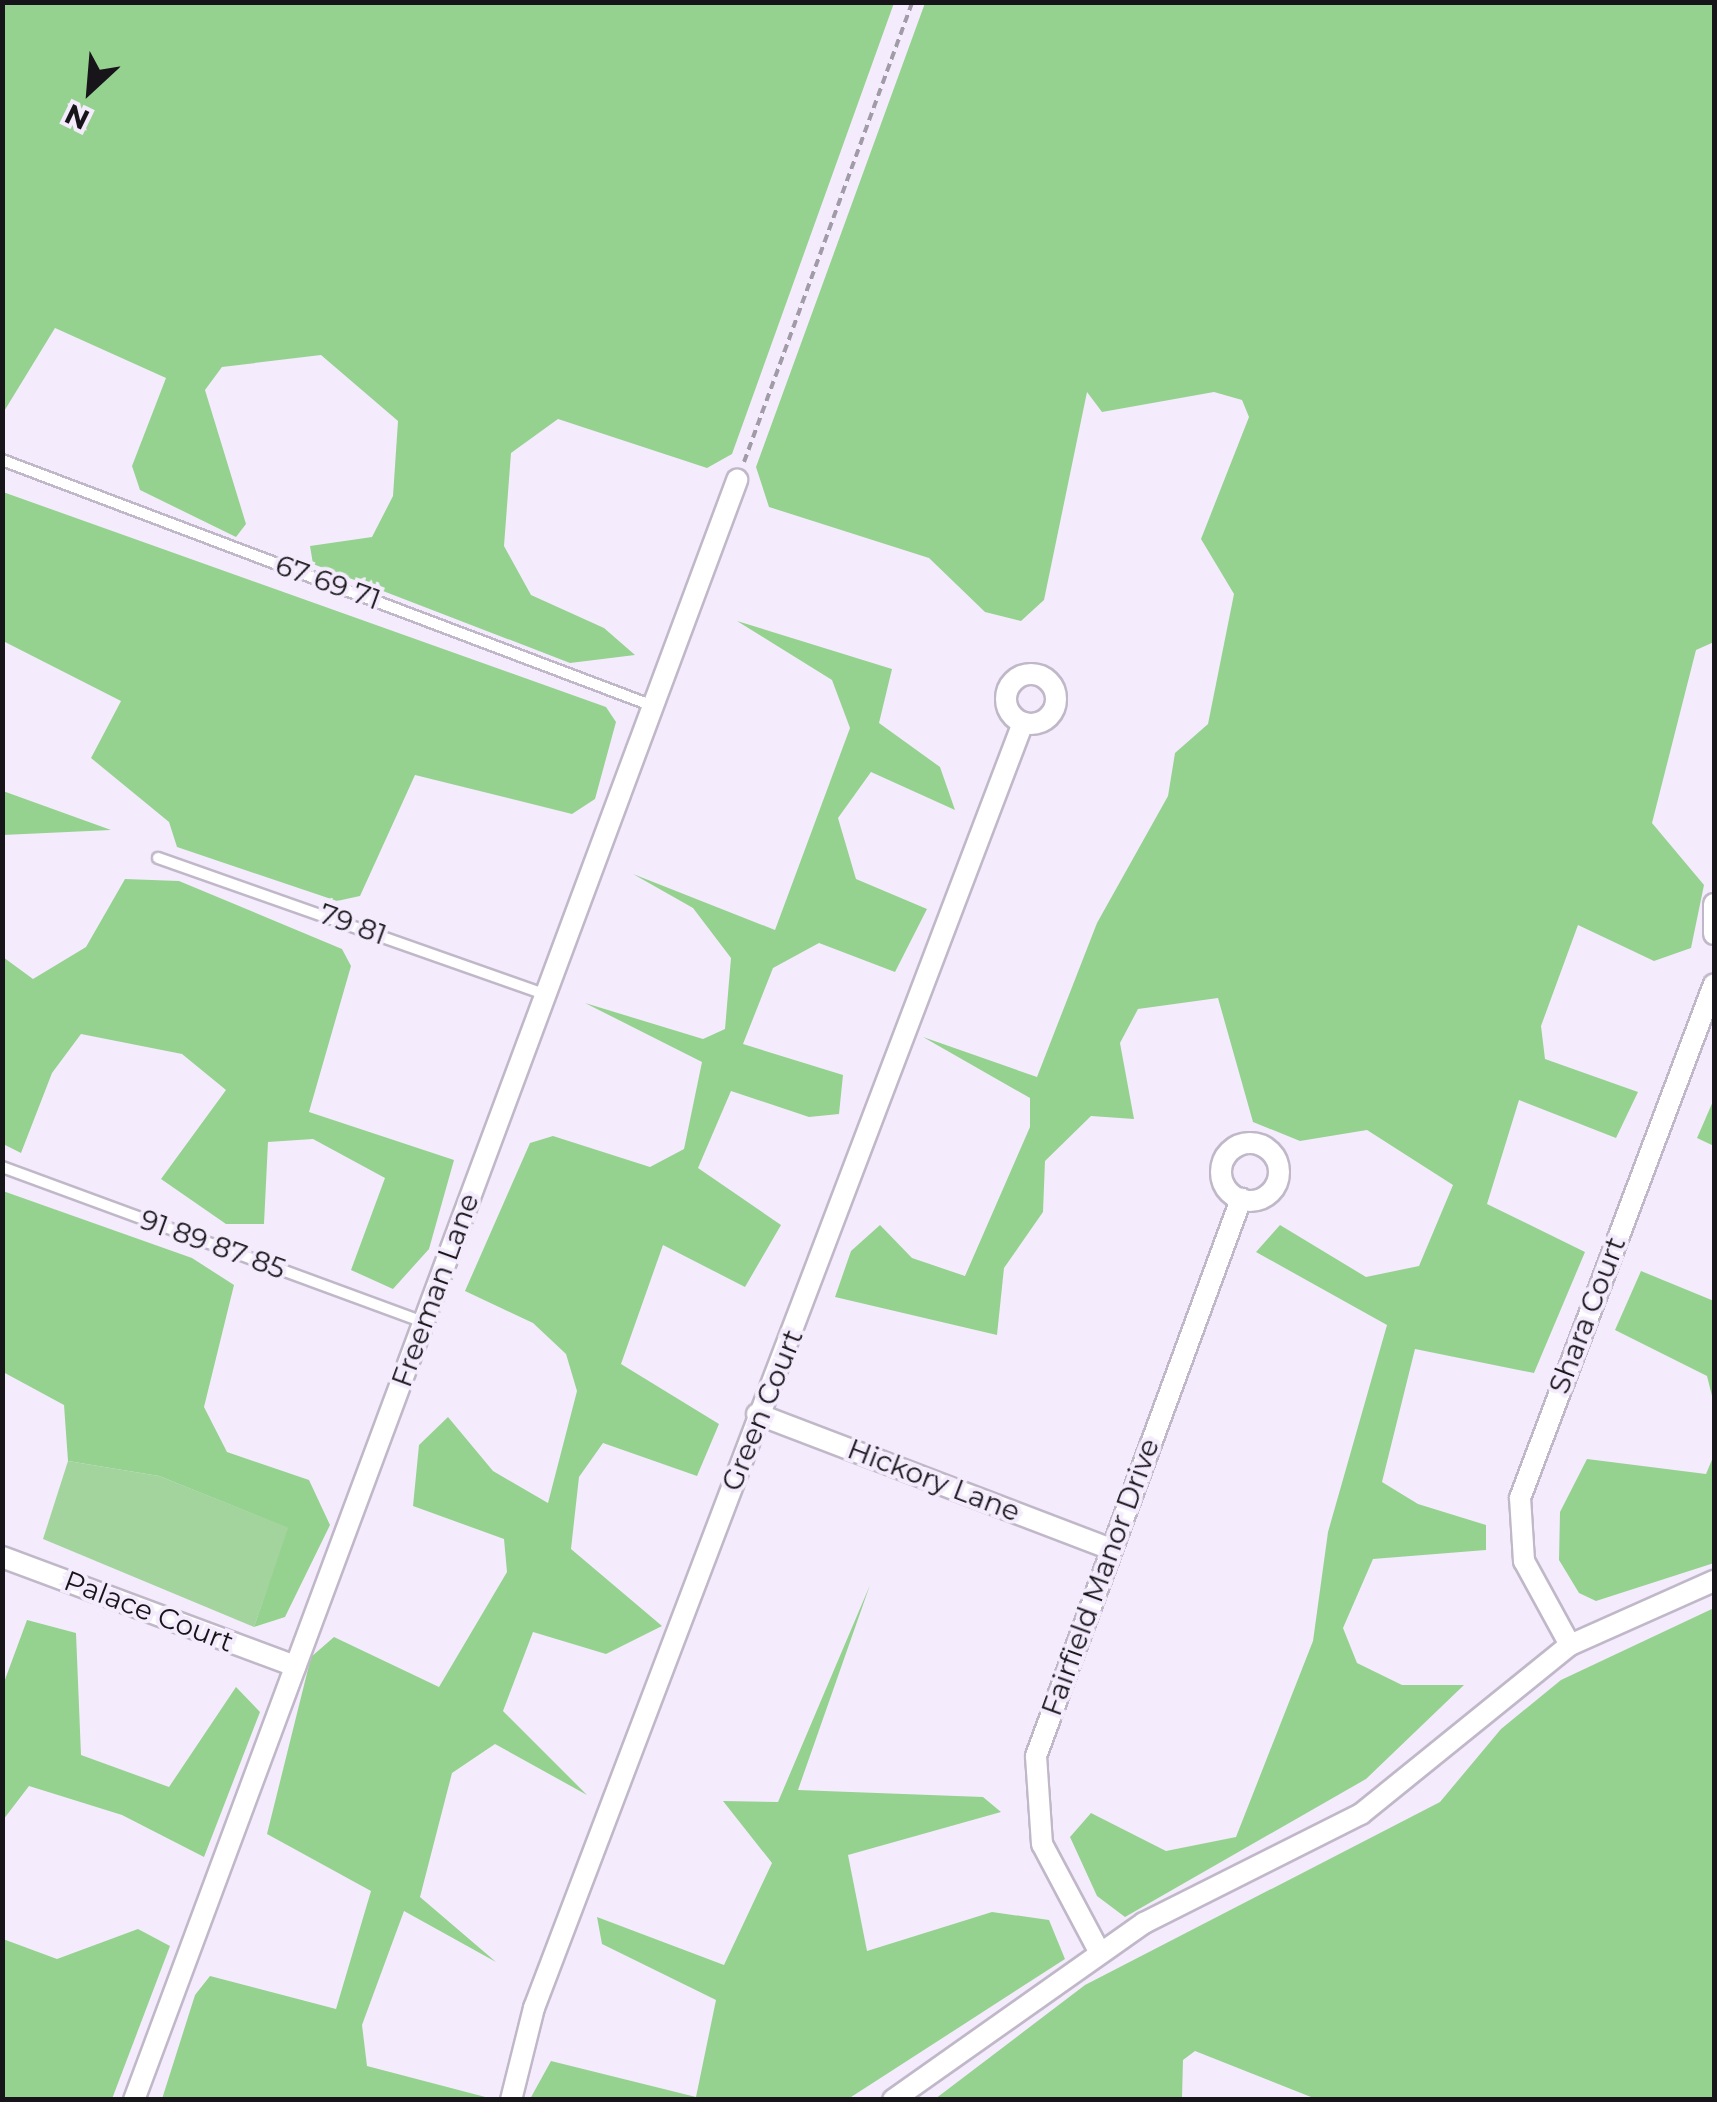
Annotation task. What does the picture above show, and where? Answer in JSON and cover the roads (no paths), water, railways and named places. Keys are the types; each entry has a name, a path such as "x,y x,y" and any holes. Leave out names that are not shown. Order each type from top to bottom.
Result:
{"street":[{"name":"Freeman Lane","path":"134,2100 737,480"},
{"name":"Green Court","path":"511,2100 525,2032 1022,723"},
{"path":"1714,904 1714,934"},
{"name":"Shara Court","path":"1570,1644 1524,1561 1520,1498 1714,984"},
{"name":"Fairfield Manor Drive","path":"1100,1953 1058,1884 1032,1788 1048,1716 1240,1199"},
{"name":"Hickory Lane","path":"757,1414 1110,1549"},
{"name":"Palace Court","path":"2,1556 296,1666"},
{"path":"892,2100 1100,1953 1361,1814 1570,1644 1714,1582"}],"lane":[{"name":"67 69 71","path":"2,460 653,706"},
{"name":"79 81","path":"158,858 546,994"},
{"name":"91 89 87 85","path":"2,1167 424,1322"}]}
